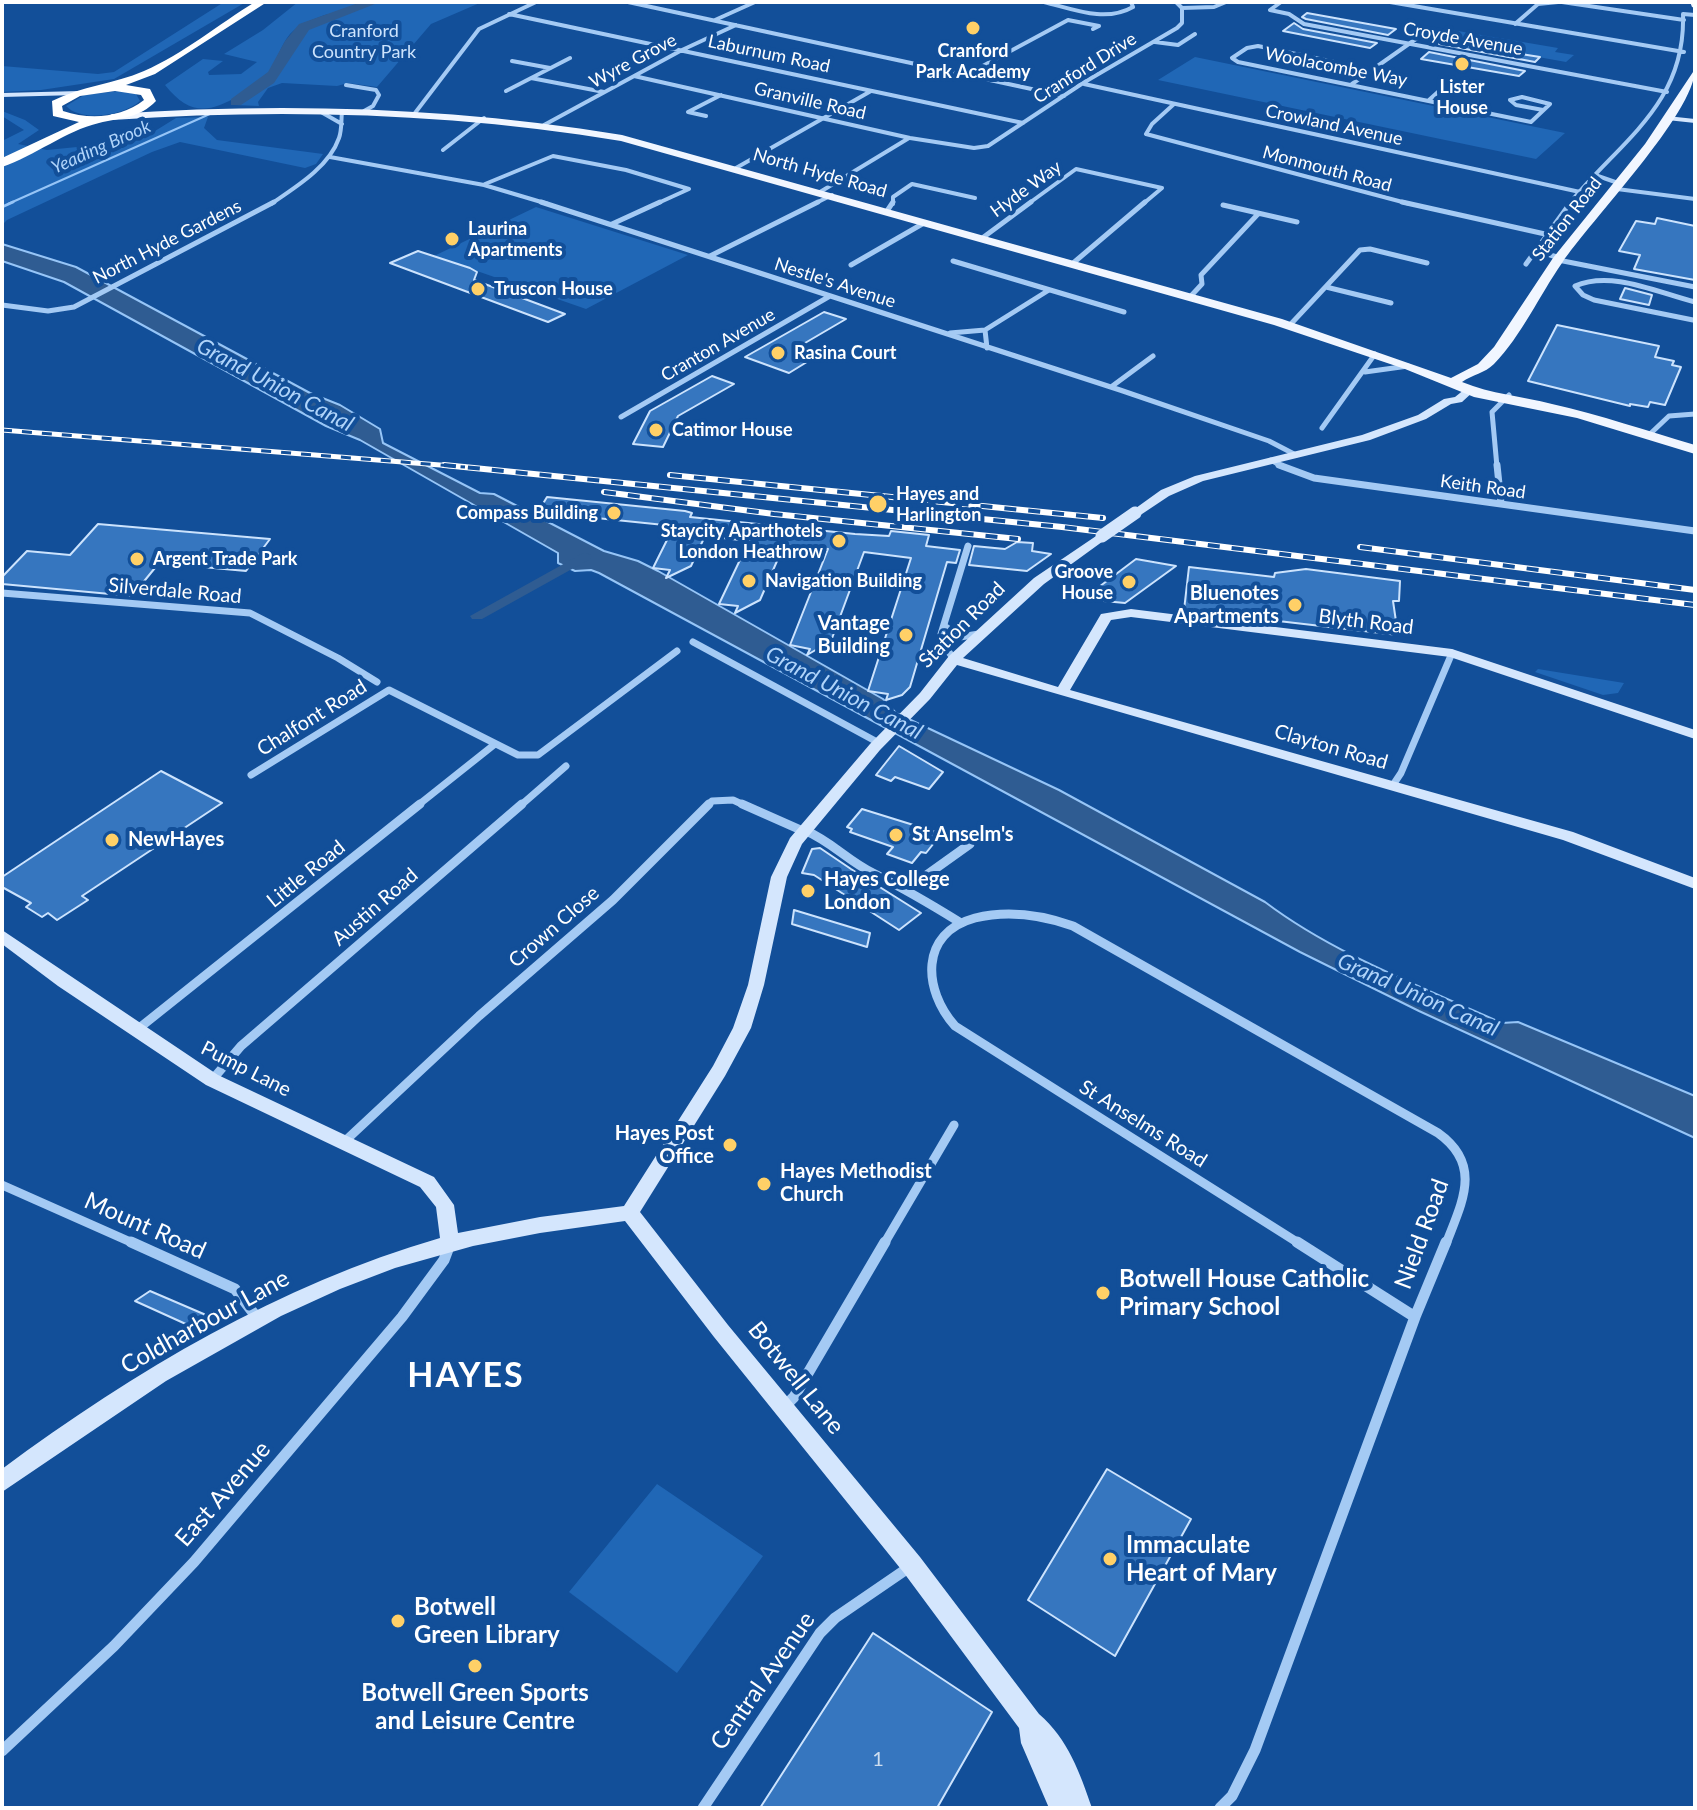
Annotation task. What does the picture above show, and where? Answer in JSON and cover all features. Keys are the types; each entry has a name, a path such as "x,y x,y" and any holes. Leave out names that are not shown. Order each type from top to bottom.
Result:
{"highway":[{"path":"49,108 77,93 147,75 262,2"},
{"path":"2,156 71,129 141,108 158,78 274,2"},
{"path":"101,88 128,88 148,95"},
{"path":"49,108 83,119 110,117"},
{"path":"2,163 57,127 59,120 49,108"}],"main road":[{"name":"Station Road","path":"1474,387 1486,372 1483,367 1559,259 1670,118 1695,72"},
{"name":"North Hyde Road","path":"148,95 193,114"},
{"name":"North Hyde Road","path":"110,117 370,111 484,118 622,138 1190,297 1474,387 1650,434 1695,450"},
{"path":"1456,381 1483,367"}],"street":[{"path":"415,113 479,29 536,2"},
{"path":"628,2 1064,96"},
{"path":"714,20 755,2"},
{"path":"1044,2 1116,16 1130,11 1133,7 1131,2"},
{"path":"1176,2 1182,8 1214,7 1226,2"},
{"name":"Croyde Avenue","path":"1281,2 1270,10 1289,14 1304,24 1667,92"},
{"path":"1390,2 1684,52"},
{"path":"1423,8 1429,2"},
{"path":"1515,24 1538,4 1560,2 1684,17 1695,15"},
{"name":"Cranford Drive","path":"981,147 991,145 1083,83 1182,23 1182,8"},
{"name":"Laburnum Road","path":"509,14 1023,123"},
{"path":"1526,264 1545,234 1580,192 1653,115 1667,92 1684,52 1684,17"},
{"path":"966,75 1068,20 1099,26 1093,29"},
{"name":"Wyre Grove","path":"544,125 682,50 737,25"},
{"path":"1153,42 1175,45 1195,34"},
{"path":"1352,84 1423,34"},
{"name":"Woolacombe Way","path":"1327,66 1334,62 1258,46 1247,48 1232,58 1238,62 1531,122 1543,110"},
{"path":"506,91 570,58"},
{"path":"512,61 551,68"},
{"name":"Granville Road","path":"634,76 910,138 981,147"},
{"path":"531,78 604,92"},
{"path":"1429,100 1449,82"},
{"name":"Crowland Avenue","path":"1083,83 1580,192"},
{"path":"321,112 342,124 370,111 379,95 376,90 346,85"},
{"path":"736,168 871,90"},
{"path":"2,95 77,93"},
{"path":"688,112 722,95"},
{"path":"1522,97 1548,102 1550,104 1543,110 1516,105 1510,100 1522,97"},
{"path":"2,101 49,108"},
{"name":"Monmouth Road","path":"1174,104 1152,124 1146,134 1454,216 1545,234"},
{"path":"679,110 706,116"},
{"name":"North Hyde Gardens","path":"2,305 58,311 213,237 303,182 330,157 338,143 342,112"},
{"path":"443,150 484,118"},
{"path":"1670,118 1695,121"},
{"path":"710,256 826,193 910,138"},
{"path":"484,185 553,156 626,170 689,189 612,224"},
{"name":"Nestle's Avenue","path":"330,157 484,185 612,224 1111,387 1269,441 1296,455"},
{"path":"352,165 359,161"},
{"name":"Hyde Way","path":"981,239 1076,169 1162,188 1072,264"},
{"path":"1595,175 1619,186 1695,199"},
{"path":"887,211 893,204 893,197 912,184 975,198"},
{"path":"1223,205 1297,222"},
{"path":"1190,297 1202,284 1201,275 1258,214"},
{"path":"851,265 924,223"},
{"path":"1289,326 1364,249 1427,263"},
{"path":"1534,250 1559,259 1695,287"},
{"path":"953,261 1124,312"},
{"path":"1693,320 1594,300 1583,295 1575,286 1579,282 1601,280 1695,302"},
{"path":"1326,287 1391,303"},
{"path":"944,333 985,330 1049,290"},
{"name":"Cranton Avenue","path":"621,417 830,296"},
{"path":"985,330 987,348"},
{"path":"1322,428 1375,354"},
{"path":"1111,387 1153,356"},
{"path":"1365,372 1415,368"},
{"path":"1448,401 1444,396 1456,381"},
{"name":"Station Road","path":"630,1213 719,1071 742,1028 756,985 779,877 788,853 803,831 954,659 1045,576 1180,486 1214,474 1366,438 1422,417 1448,401 1458,400 1474,387"},
{"path":"1501,503 1492,412 1511,398"},
{"path":"1650,434 1665,417 1679,413 1695,414"},
{"name":"Keith Road","path":"1271,460 1292,472 1314,478 1695,531"},
{"path":"954,659 942,643 944,626 968,546"},
{"name":"Silverdale Road","path":"2,593 250,613 338,658 377,682"},
{"name":"Blyth Road","path":"1062,691 1099,625 1106,617 1116,613 1452,653 1695,735"},
{"path":"944,626 960,637 980,634"},
{"path":"693,642 883,738"},
{"path":"495,744 518,755 538,755 677,651"},
{"path":"1393,785 1401,773 1452,653"},
{"name":"Clayton Road","path":"954,659 1568,836 1695,884"},
{"name":"Chalfont Road","path":"251,775 385,691 392,690 495,744"},
{"name":"Little Road","path":"137,1030 495,744"},
{"name":"Austin Road","path":"212,1080 241,1046 566,766"},
{"name":"Crown Close","path":"344,1142 613,900 712,801 733,800 826,839 872,873 907,889 961,923"},
{"path":"907,889 970,844"},
{"name":"Nield Road","path":"961,923 997,916 1032,916 1081,930 1453,1144 1463,1158 1467,1182 1255,1750 1232,1796 1220,1808"},
{"name":"St Anselms Road","path":"961,923 936,950 929,977 934,1000 955,1026 1415,1317"},
{"name":"Pump Lane","path":"2,936 212,1080 427,1182 445,1205 450,1243"},
{"path":"783,1407 794,1397 954,1125"},
{"name":"Mount Road","path":"2,1185 235,1289 258,1319"},
{"path":"450,1243 630,1213"},
{"name":"Botwell Lane","path":"630,1213 912,1565 1030,1723 1044,1733 1053,1746 1079,1808"},
{"name":"Coldharbour Lane","path":"2,1482 93,1415 258,1319 350,1277 450,1243"},
{"name":"East Avenue","path":"2,1751 114,1646 194,1562 402,1317 444,1260 450,1243"},
{"name":"Central Avenue","path":"703,1808 820,1633 835,1618 912,1565"},
{"name":"Botwell Lane","path":"1030,1723 1033,1743 1062,1808"}],"green space":[{"path":"224,2 246,2 114,79 41,90 2,92 2,66 98,74 114,72"},
{"name":"Cranford Country Park","path":"298,2 482,2 431,24 377,87 348,83 337,86 282,83 268,88 258,102 259,106 234,105 273,79 301,31 333,15 328,14 294,30 266,76 252,88 218,106 191,106 182,102 165,85 203,59 223,61 208,72 209,75 241,74 257,62 224,54 263,30"},
{"path":"1452,30 1558,48 1555,52 1574,55 1566,62 1460,43 1463,40 1443,36"},
{"path":"1195,57 1565,133 1536,159 1158,80"},
{"path":"119,91 136,94 140,101 124,110 92,116 66,106 84,95"},
{"path":"2,111 25,120 39,130 18,144 47,150 87,146 155,131 176,118 208,117 204,128 217,140 323,154 316,164 305,168 180,142 152,152 2,225 2,141 24,130 2,116"},
{"path":"536,207 688,255 586,309 434,256"},
{"path":"1538,669 1624,683 1618,693 1603,695 1535,672"},
{"path":"657,1484 763,1556 677,1673 569,1592"}],"water":[{"name":"Grand Union Canal","path":"2,244 76,267 310,393 340,405 380,429 383,443 480,493 494,494 604,551 638,561 658,571 883,699 896,713 1059,790 1265,902 1350,954 1502,1023 1518,1022 1695,1096 1695,1138 1419,1011 1300,952 599,573 575,571 558,563 558,553 360,440 326,426 64,282 2,261"}],"building":[{"path":"1307,13 1396,29 1388,35 1302,17"},
{"path":"1294,23 1303,29 1377,43 1370,48 1283,31"},
{"path":"1443,41 1540,57 1535,62 1439,44"},
{"path":"1429,52 1525,71 1519,76 1421,59"},
{"path":"1657,218 1695,226 1695,280 1634,269 1640,255 1619,251 1636,221 1655,224"},
{"path":"418,251 470,268 477,272 474,280 565,314 548,322 390,263"},
{"path":"1625,288 1652,295 1649,305 1620,299"},
{"name":"Rasina Court","path":"824,312 846,319 793,350 815,357 789,373 745,357"},
{"path":"1557,325 1659,346 1655,357 1674,361 1672,365 1681,367 1665,405 1650,402 1648,407 1630,406 1528,381"},
{"name":"Catimor House","path":"712,376 734,384 678,416 663,447 633,444 650,411"},
{"path":"547,497 685,511 692,513 690,517 855,534 889,536 891,531 929,535 926,546 960,550 956,563 947,562 910,687 902,695 886,700 888,694 868,691 911,558 864,552 831,641 807,655 810,649 790,645 828,549 784,545 760,600 735,613 738,606 719,604 749,541 705,536 691,566 666,578 670,570 653,568 674,526 538,512"},
{"name":"Argent Trade Park","path":"98,524 270,539 246,571 159,563 132,596 2,584 2,577 27,551 70,555"},
{"path":"1017,542 1033,543 1032,551 1051,554 1027,571 969,565 974,546 1005,549"},
{"name":"Groove House","path":"1136,559 1176,566 1125,603 1083,599"},
{"path":"1189,567 1274,577 1275,573 1306,569 1400,581 1399,601 1393,601 1398,635 1184,610"},
{"path":"899,746 943,772 929,789 895,777 891,781 876,775"},
{"name":"NewHayes","path":"161,771 222,803 82,896 88,900 57,920 48,913 42,917 26,907 31,903 2,887 2,877"},
{"name":"St Anselm's","path":"862,809 936,832 933,837 938,838 926,853 921,852 912,863 887,854 893,847 850,832 852,829 847,827"},
{"path":"820,848 921,913 899,930 814,875 802,873 812,849"},
{"path":"794,910 870,933 867,947 792,924"},
{"path":"150,1291 206,1315 188,1325 135,1301"},
{"name":"Immaculate Heart of Mary","path":"1107,1469 1191,1519 1115,1656 1028,1600"},
{"path":"873,1633 992,1712 937,1808 760,1808"}],"waterway":[{"path":"236,102 258,89 273,75 292,41 304,27 373,2"},
{"name":"Yeading Brook","path":"8,204 212,113"},
{"name":"Yeading Brook","path":"2,207 13,202"},
{"path":"477,616 585,556"}],"railway":[{"path":"2,430 460,467"},
{"path":"444,465 460,467"},
{"path":"460,467 465,467"},
{"path":"460,467 1062,527 1695,605"},
{"path":"670,475 1103,518"},
{"path":"604,492 774,514 1018,539"},
{"path":"1360,547 1695,590"}],"place":[{"name":"Cranford Park Academy","path":"973,28"},
{"name":"Lister House","path":"1462,64"},
{"name":"Laurina Apartments","path":"452,239"},
{"name":"Truscon House","path":"478,289"},
{"name":"Rasina Court","path":"778,353"},
{"name":"Catimor House","path":"656,430"},
{"name":"Hayes and Harlington","path":"878,504"},
{"name":"Compass Building","path":"614,513"},
{"name":"Staycity Aparthotels London Heathrow","path":"839,541"},
{"name":"Argent Trade Park","path":"137,559"},
{"name":"Navigation Building","path":"749,581"},
{"name":"Groove House","path":"1129,582"},
{"name":"Bluenotes Apartments","path":"1295,605"},
{"name":"Vantage Building","path":"906,635"},
{"name":"St Anselm's","path":"896,835"},
{"name":"NewHayes","path":"112,840"},
{"name":"Hayes College London","path":"808,891"},
{"name":"Hayes Post Office","path":"730,1145"},
{"name":"Hayes Methodist Church","path":"764,1184"},
{"name":"Botwell House Catholic Primary School","path":"1103,1293"},
{"name":"Immaculate Heart of Mary","path":"1110,1559"},
{"name":"Botwell Green Library","path":"398,1621"},
{"name":"Botwell Green Sports and Leisure Centre","path":"475,1666"}],"district":[{"name":"HAYES","path":"466,1376"}]}
